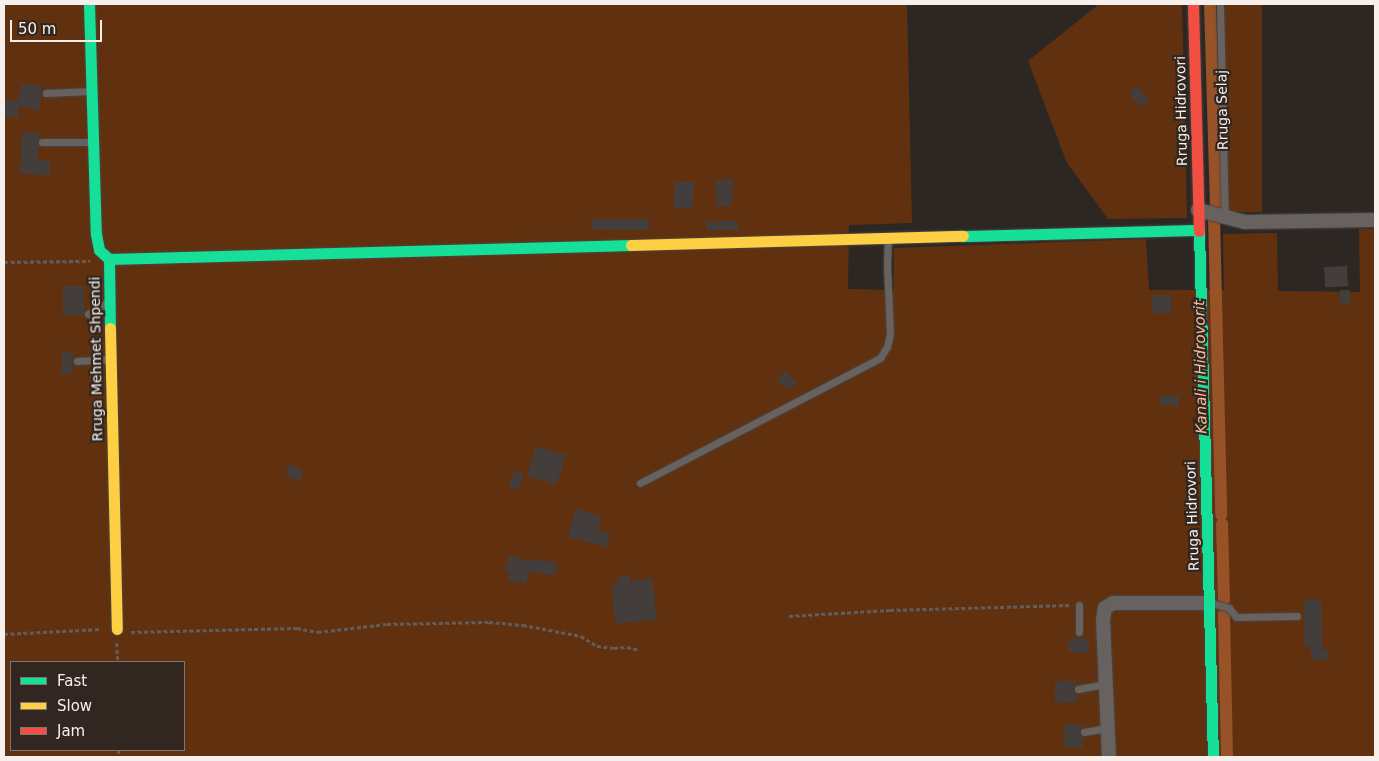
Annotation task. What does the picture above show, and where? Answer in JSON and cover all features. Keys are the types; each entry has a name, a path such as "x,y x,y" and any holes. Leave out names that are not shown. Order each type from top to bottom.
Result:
{"street":[{"name":"Rruga Mehmet Shpendi","path":"89,4 96,234 99,250 109,259 117,629"},
{"name":"Rruga Hidrovori","path":"1193,4 1213,757"},
{"path":"1198,210 1245,222 1375,220"},
{"path":"109,259 1199,230"},
{"path":"1109,757 1103,620 1105,608 1113,603 1209,603"}],"lane":[{"name":"Rruga Selaj","path":"1220,4 1225,217"},
{"path":"46,93 92,91"},
{"path":"42,142 93,142"},
{"path":"640,483 880,358 887,347 890,334 887,266 888,238"},
{"path":"88,314 106,302 110,302"},
{"path":"78,361 111,358"},
{"path":"1209,603 1229,608 1236,618 1297,616"},
{"path":"1079,605 1079,632"},
{"path":"1078,689 1106,684"},
{"path":"1084,732 1107,728"}],"path":[{"path":"4,262 109,259"},
{"path":"789,616 899,610 1079,605"},
{"path":"4,634 117,629 126,632 144,633 297,628 318,632 380,624 489,622 523,625 581,636 597,646 627,647 639,650"}],"shaded area":[{"path":"4,4 907,4 912,223 849,225 848,289 894,290 894,248 1146,239 1149,290 1224,290 1223,234 1277,233 1278,291 1360,292 1359,229 1375,229 1375,757 4,757"},
{"path":"1099,4 1182,4 1187,218 1108,219 1067,163 1028,61"},
{"path":"1225,4 1262,4 1262,212 1225,212"}],"building":[{"path":"22,84 42,86 40,110 18,107 18,117 4,117 4,100 17,101"},
{"path":"1137,86 1149,100 1141,107 1129,93"},
{"path":"22,132 39,133 38,160 50,160 49,176 20,173"},
{"path":"733,179 731,206 717,206 716,180"},
{"path":"675,181 694,182 693,209 674,208"},
{"path":"591,219 649,219 649,230 591,230"},
{"path":"706,221 738,221 738,230 706,230"},
{"path":"1347,266 1348,286 1325,287 1324,267"},
{"path":"63,286 84,286 84,315 63,315"},
{"path":"1340,290 1350,290 1350,305 1340,305"},
{"path":"1152,295 1171,295 1171,313 1152,313"},
{"path":"62,351 74,352 72,361 73,374 61,373"},
{"path":"785,371 797,382 789,391 777,380"},
{"path":"1160,395 1179,396 1178,406 1159,405"},
{"path":"536,446 566,455 557,485 527,476"},
{"path":"289,465 303,469 300,481 286,477"},
{"path":"514,471 524,474 519,490 509,487"},
{"path":"575,509 601,516 598,530 610,533 607,547 568,537"},
{"path":"509,556 532,561 532,559 557,562 556,575 529,572 526,584 508,580 510,573 505,572"},
{"path":"630,575 630,581 652,578 657,619 616,624 611,584 619,583 618,577"},
{"path":"1321,599 1323,650 1329,650 1329,660 1311,660 1311,647 1304,646 1304,600"},
{"path":"1069,638 1089,639 1088,653 1068,652"},
{"path":"1055,681 1077,681 1073,689 1077,694 1078,702 1055,703"},
{"path":"1065,724 1083,725 1079,732 1083,737 1083,748 1064,747"}],"waterway":[{"name":"Kanali i Hidrovorit","path":"1210,4 1216,206"},
{"name":"Kanali i Hidrovorit","path":"1214,218 1221,515"},
{"name":"Kanali i Hidrovorit","path":"1222,524 1224,600"},
{"name":"Kanali i Hidrovorit","path":"1224,614 1227,757"}],"traffic: fast":[{"path":"89,4 96,234 99,250 109,259 110,328"},
{"path":"963,236 1199,230"},
{"path":"1199,231 1213,757"},
{"path":"109,259 631,245"}],"traffic: slow":[{"path":"631,245 963,236"},
{"path":"110,328 117,629"}],"traffic: jam":[{"path":"1193,4 1199,231"}]}
